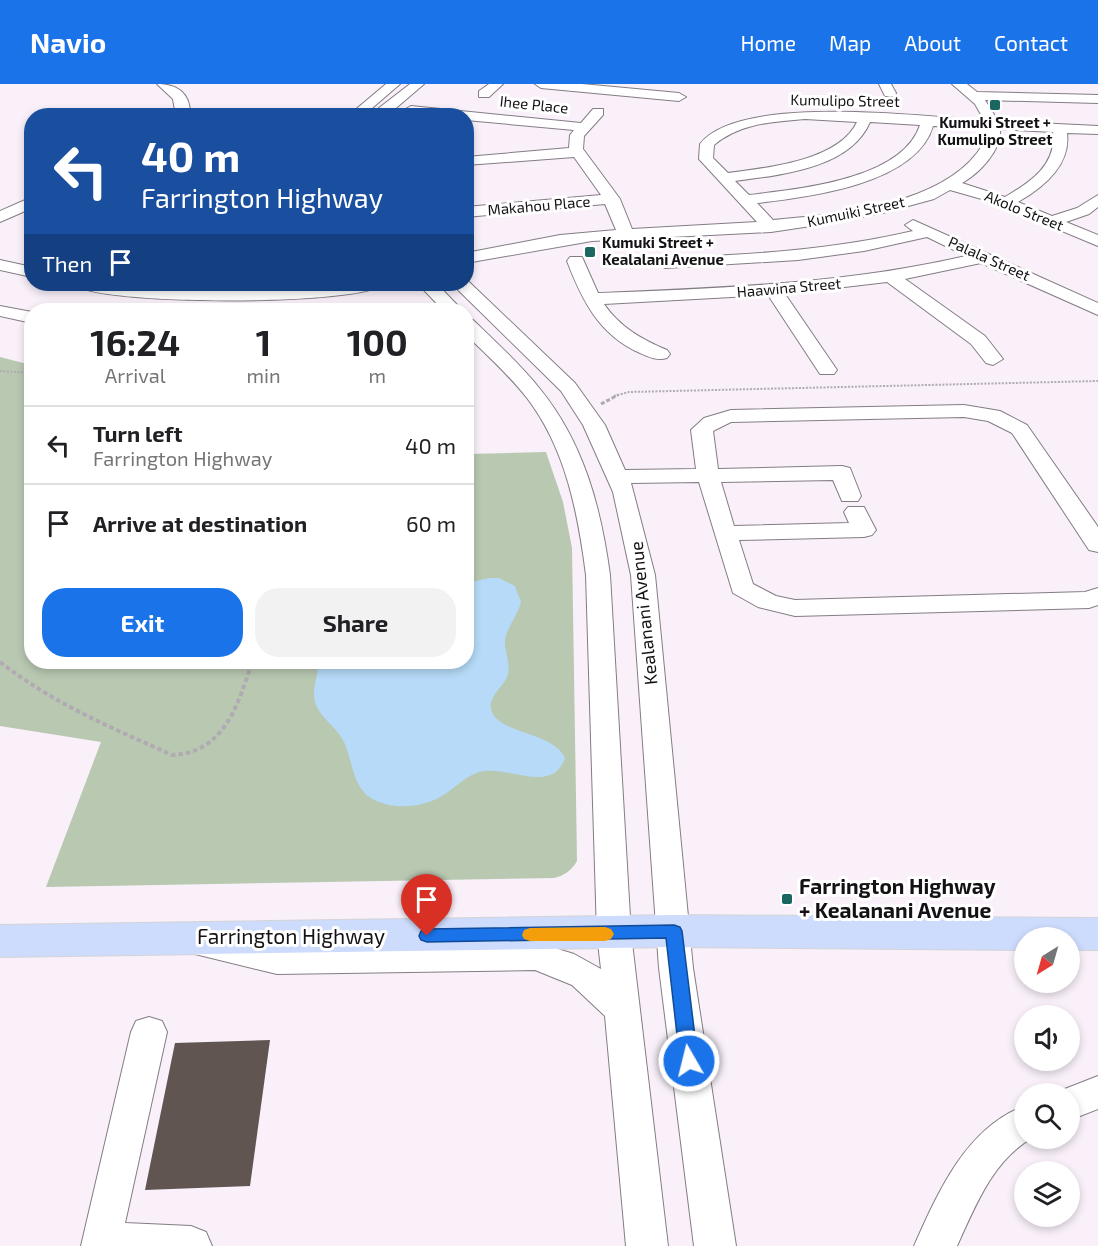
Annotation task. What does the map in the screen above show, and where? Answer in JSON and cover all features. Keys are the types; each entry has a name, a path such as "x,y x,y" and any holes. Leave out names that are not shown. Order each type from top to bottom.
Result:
{"main road":[{"name":"Farrington Highway","path":"1080,930 1098,928"},
{"name":"Farrington Highway","path":"0,941 614,934 674,931 1014,933"},
{"name":"Farrington Highway","path":"1080,934 1098,934"}],"street":[{"path":"163,84 180,98 184,108"},
{"path":"364,108 394,84"},
{"path":"388,108 418,84"},
{"path":"484,94 497,84"},
{"path":"541,84 609,87 679,97"},
{"path":"958,84 984,107 993,124"},
{"path":"1065,84 1072,97"},
{"path":"974,96 1098,99"},
{"path":"598,112 575,139 577,152 612,199 627,236"},
{"name":"Ihee Place","path":"474,116 583,127"},
{"name":"Kumulipo Street","path":"771,227 709,164 705,149 710,140 728,129 756,120 792,116 866,117 1098,130"},
{"path":"722,177 775,170 829,154 859,134 866,117"},
{"path":"745,200 828,187 876,172 900,160 917,147 926,134 928,121"},
{"name":"Kumuiki Street","path":"474,257 584,237 771,227 829,220 879,209 912,199 948,184 967,172 983,158 992,143 993,124"},
{"path":"1006,203 1036,184 1054,165 1061,150 1059,128"},
{"path":"474,160 577,152"},
{"name":"Akolo Street","path":"948,184 1006,203 1098,241"},
{"name":"Makahou Place","path":"474,211 612,199"},
{"path":"1052,222 1083,211 1098,200"},
{"path":"1,217 24,206"},
{"name":"Palala Street","path":"879,209 1098,310"},
{"path":"1,217 24,221"},
{"path":"665,263 813,254 880,244 929,232"},
{"name":"Kumuiki Street","path":"474,265 627,236"},
{"path":"656,246 681,295"},
{"path":"0,255 24,260"},
{"name":"Haawina Street","path":"591,299 774,291 891,277 983,257"},
{"path":"576,261 591,299 602,316 623,335 660,354"},
{"path":"0,265 24,270"},
{"path":"891,277 978,340 993,359"},
{"path":"148,291 224,297 314,291"},
{"path":"199,291 224,297 254,291"},
{"path":"434,291 446,303"},
{"name":"Kealanani Avenue","path":"468,291 568,387 605,446 632,518 643,574 676,968 715,1246"},
{"path":"774,291 827,370"},
{"path":"0,311 24,316"},
{"path":"474,332 534,393 546,411 576,471 590,520 598,575 614,934 647,1246"},
{"path":"1098,545 1020,429 1007,421 980,412 743,416 720,418 702,430 700,438 708,476 742,588 773,605 795,608 1089,600 1098,596"},
{"path":"618,477 842,473 864,530 726,533"},
{"path":"171,938 277,960 535,956 560,961 584,973 603,988 623,1011"},
{"path":"149,1032 88,1244 158,1243 191,1246"},
{"path":"1080,1100 1098,1092"},
{"path":"935,1246 977,1168 997,1142 1014,1130"}],"path":[{"path":"0,371 24,372"},
{"path":"582,407 605,403 616,395 629,392 1098,381"},
{"path":"0,662 37,690 94,723 172,755 181,756 199,752 217,737 237,702 249,669"}],"green space":[{"path":"0,357 24,363 24,669 474,669 474,454 546,452 563,502 572,548 577,861 564,874 554,878 46,887 101,742 0,726"}],"water":[{"path":"499,578 515,586 521,602 505,640 508,672 505,681 492,700 491,709 495,717 513,728 549,742 559,749 565,758 559,769 550,775 539,777 490,771 479,772 437,799 419,805 398,806 379,802 371,798 360,787 344,742 317,707 314,692 317,669 474,669 474,581"}],"building":[{"path":"270,1040 250,1186 145,1190 175,1043"}],"slow traffic":[{"path":"530,935 605,934"}],"place":[{"name":"Kumuki Street + Kumulipo Street","path":"995,105"},
{"name":"Kumuki Street + Kealalani Avenue","path":"590,252"},
{"name":"Farrington Highway + Kealanani Avenue","path":"787,899"}],"route":[{"path":"427,936 674,931 676,968 689,1061"}]}
